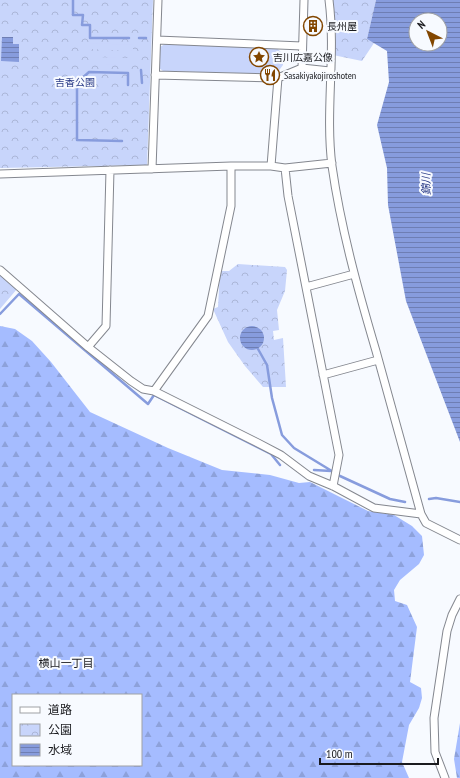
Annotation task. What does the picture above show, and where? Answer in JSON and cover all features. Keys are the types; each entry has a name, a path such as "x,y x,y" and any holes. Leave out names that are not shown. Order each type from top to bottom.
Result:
{"street":[{"path":"152,169 158,0"},
{"path":"302,68 304,0"},
{"path":"329,0 329,103 332,163 336,196 354,274 421,514 426,523 460,540"},
{"path":"157,40 302,46"},
{"path":"155,75 278,78 302,68 330,71"},
{"path":"271,166 278,78"},
{"path":"0,174 232,166 271,166 285,168 332,163"},
{"path":"154,390 208,316 231,206 232,166"},
{"path":"285,168 288,196 339,455 333,486"},
{"path":"88,347 106,326 110,170"},
{"path":"0,270 88,347 143,389 154,390 258,443 281,455 309,476 333,486 374,508 421,514"},
{"path":"306,287 354,274"},
{"path":"323,375 378,360"},
{"path":"445,778 435,752 434,718 447,630 460,599"}],"green space":[{"name":"吉香公園","path":"0,0 153,0 147,165 0,168"},
{"path":"333,0 376,0 367,39 374,43 362,61 333,55 336,32"},
{"path":"90,43 133,45 133,51 89,49"},
{"path":"165,44 273,47 280,51 283,59 283,65 277,73 273,74 163,71 159,68 160,47"},
{"path":"89,57 133,58 133,65 89,64"},
{"path":"238,264 285,267 287,270 285,291 277,310 279,330 273,331 274,340 283,338 286,387 263,387 245,366 228,342 213,309 218,307 220,271 229,271"},
{"path":"0,274 17,289 0,309"},
{"path":"0,326 15,329 32,341 51,362 90,412 168,448 222,470 270,475 299,483 310,482 368,511 394,515 412,526 422,536 424,555 419,564 400,580 394,590 395,601 407,605 417,627 410,682 421,688 422,698 419,708 409,725 402,762 409,778 0,778"},
{"path":"460,723 460,778 457,778 454,759"}],"water":[{"name":"錦川","path":"376,0 460,0 460,442 406,301 388,205 387,168 377,125 389,82 387,51 367,39"},
{"path":"2,37 13,37 13,44 19,44 19,62 1,61"},
{"path":"252,326 257,327 263,333 263,343 257,349 252,350 247,349 241,343 240,338 241,333 247,327"}],"waterway":[{"path":"73,0 73,15 83,15 82,25 90,25 90,38 129,38"},
{"path":"139,38 146,38"},
{"path":"141,70 142,83"},
{"path":"122,141 77,140 77,83 89,72 128,73 128,85"},
{"path":"0,314 19,294 148,404 154,395 271,454 280,465"},
{"path":"258,349 267,365 272,398 282,435 294,448 340,476 390,499 405,502"},
{"path":"314,470 331,471"},
{"path":"429,499 436,498 460,502"}],"place":[{"name":"長州屋","path":"313,26"},
{"name":"吉川広嘉公像","path":"259,57"},
{"name":"Sasakiyakojiroshoten","path":"270,75"}],"district":[{"name":"横山一丁目","path":"66,663"}]}
